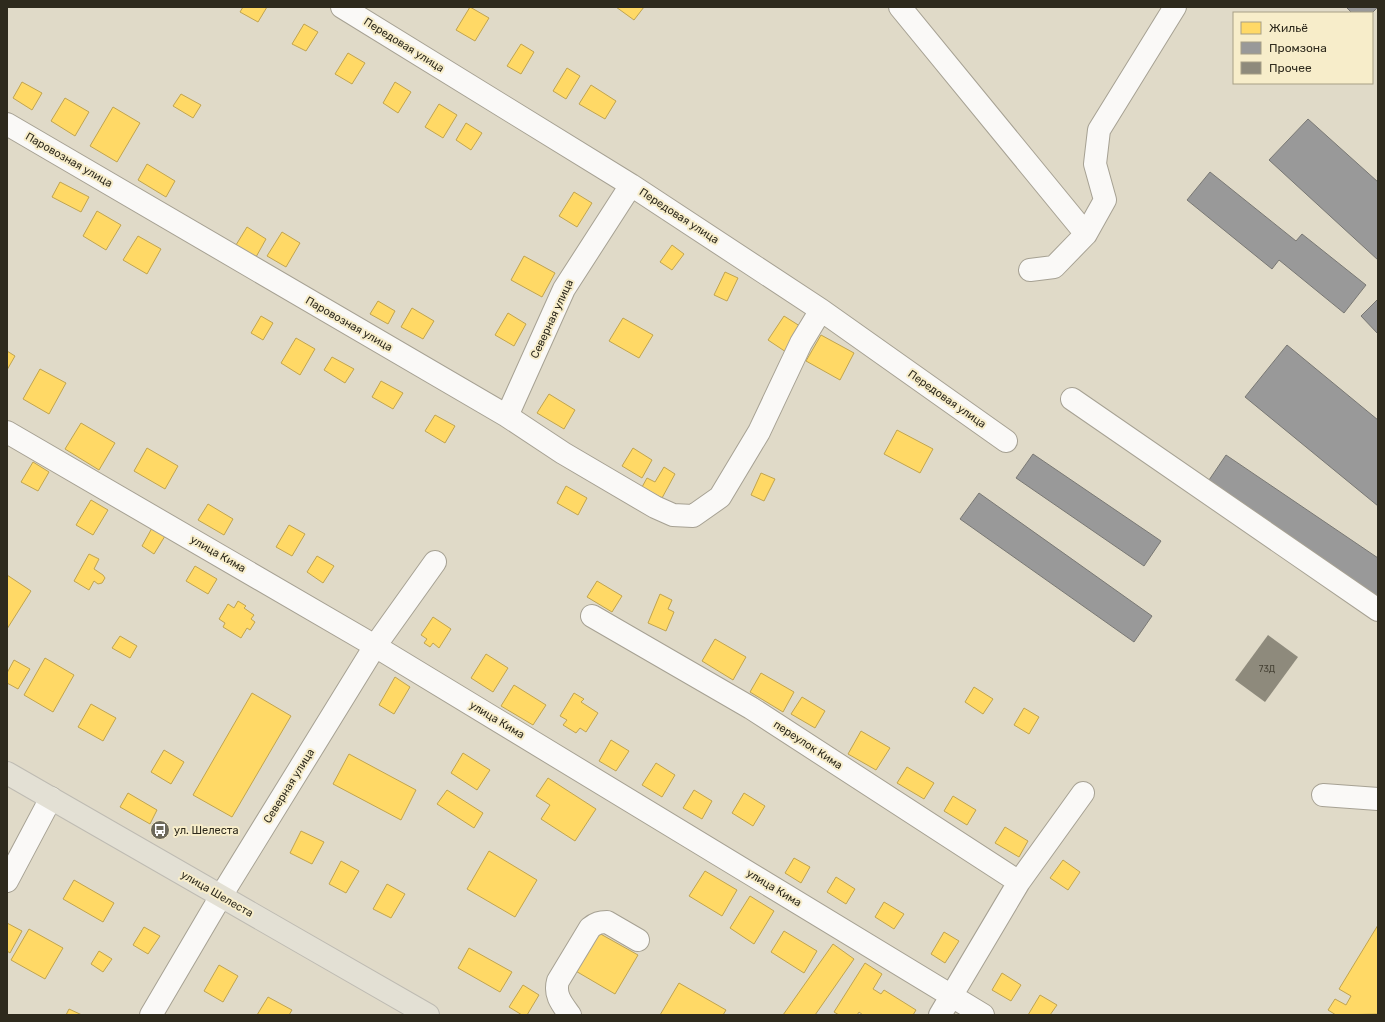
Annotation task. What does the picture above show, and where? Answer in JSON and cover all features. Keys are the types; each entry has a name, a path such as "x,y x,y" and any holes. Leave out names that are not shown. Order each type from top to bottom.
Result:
{"main road":[{"name":"улица Шелеста","path":"7,773 428,1015"}],"street":[{"name":"Передовая улица","path":"342,7 631,185 821,310 1006,441"},
{"path":"900,7 1086,234"},
{"path":"1030,270 1054,267 1086,234 1105,200 1095,164 1099,130 1175,7"},
{"name":"Паровозная улица","path":"7,124 507,416 563,453 655,507 673,515 692,516 720,497 759,432 801,343 821,310"},
{"name":"Северная улица","path":"507,416 564,289 631,185"},
{"path":"1072,399 1378,610"},
{"name":"улица Кима","path":"7,432 375,646 983,1015"},
{"name":"Северная улица","path":"151,1015 221,896 375,646 435,562"},
{"name":"переулок Кима","path":"592,616 750,708 1019,882"},
{"path":"940,1015 1019,882 1083,793"},
{"path":"1324,794 1378,799"},
{"path":"7,881 51,798"},
{"path":"570,1015 559,1000 557,993 558,981 590,928 596,924 607,922 638,940"}],"building: Жильё":[{"path":"243,7 267,7 258,22 240,12"},
{"path":"470,7 489,18 475,41 456,30"},
{"path":"616,7 644,7 634,20"},
{"path":"304,24 318,32 306,51 292,44"},
{"path":"521,44 534,52 521,74 507,66"},
{"path":"348,53 365,63 352,84 335,74"},
{"path":"567,68 580,76 566,99 553,91"},
{"path":"22,82 42,93 32,110 13,98"},
{"path":"395,82 411,92 398,113 383,103"},
{"path":"591,85 616,101 605,119 579,104"},
{"path":"181,94 201,105 193,118 173,106"},
{"path":"65,98 89,112 75,136 51,121"},
{"path":"439,104 457,115 443,138 425,127"},
{"path":"113,107 140,123 117,162 90,146"},
{"path":"466,123 482,133 471,150 456,140"},
{"path":"147,164 175,181 166,197 138,180"},
{"path":"60,182 89,197 81,212 52,197"},
{"path":"574,192 592,203 577,227 559,216"},
{"path":"97,211 121,225 106,250 83,236"},
{"path":"247,227 266,239 256,257 236,245"},
{"path":"282,232 300,243 286,267 267,256"},
{"path":"138,236 161,249 147,274 123,260"},
{"path":"672,245 684,254 672,270 660,262"},
{"path":"524,256 555,273 542,297 511,280"},
{"path":"725,272 738,278 727,301 714,295"},
{"path":"378,301 395,311 388,324 370,314"},
{"path":"412,308 434,321 423,339 401,327"},
{"path":"508,313 526,324 514,346 495,335"},
{"path":"261,316 273,323 263,340 251,333"},
{"path":"784,316 803,328 786,352 768,340"},
{"path":"623,318 653,335 639,358 609,341"},
{"path":"821,335 854,353 840,380 806,361"},
{"path":"296,338 315,349 300,375 281,363"},
{"path":"7,351 15,356 7,370"},
{"path":"332,357 354,369 345,383 324,370"},
{"path":"40,369 66,383 49,414 23,399"},
{"path":"381,381 403,393 393,409 372,397"},
{"path":"549,394 575,410 564,429 537,413"},
{"path":"435,415 455,426 445,443 425,431"},
{"path":"81,423 115,443 99,470 65,449"},
{"path":"897,430 933,449 920,473 884,454"},
{"path":"147,448 178,466 165,489 134,471"},
{"path":"633,448 652,460 642,478 622,466"},
{"path":"33,462 49,472 38,491 21,482"},
{"path":"664,467 675,474 662,498 642,487 647,478 655,482"},
{"path":"761,473 775,479 764,501 751,495"},
{"path":"566,486 587,498 578,515 557,503"},
{"path":"91,500 108,510 93,535 76,525"},
{"path":"208,504 233,519 224,535 198,520"},
{"path":"289,525 305,534 292,556 276,547"},
{"path":"152,528 165,536 154,554 142,546"},
{"path":"89,554 99,559 94,569 105,578 102,583 98,584 94,581 89,590 74,581"},
{"path":"317,556 334,566 323,583 307,572"},
{"path":"195,566 217,579 208,594 186,581"},
{"path":"7,575 31,591 7,629"},
{"path":"597,581 622,596 612,612 587,597"},
{"path":"660,594 672,600 668,609 674,612 666,631 648,623"},
{"path":"238,601 246,606 244,608 254,615 251,619 255,622 250,630 247,628 241,638 223,627 225,623 219,619 228,604 234,608"},
{"path":"433,617 451,629 439,648 433,643 430,647 424,643 427,639 421,635"},
{"path":"120,636 137,646 130,658 112,648"},
{"path":"715,639 746,657 733,680 702,661"},
{"path":"486,654 508,668 493,692 471,678"},
{"path":"45,658 74,675 53,712 24,695"},
{"path":"14,660 30,669 18,689 7,683 7,673"},
{"path":"761,673 794,692 783,712 750,692"},
{"path":"395,677 410,687 394,714 379,705"},
{"path":"514,685 546,705 533,725 501,706"},
{"path":"974,687 993,699 983,714 965,702"},
{"path":"252,693 291,716 232,817 193,795"},
{"path":"574,693 584,699 581,702 598,713 586,732 580,728 576,733 563,725 567,720 560,716"},
{"path":"802,697 825,711 815,728 791,714"},
{"path":"91,704 116,718 103,741 78,727"},
{"path":"1024,708 1039,717 1029,734 1014,725"},
{"path":"861,731 890,748 876,770 848,754"},
{"path":"611,740 629,751 616,771 599,761"},
{"path":"164,750 184,762 171,784 151,772"},
{"path":"463,753 490,770 477,790 451,773"},
{"path":"349,754 416,790 401,820 333,784"},
{"path":"656,763 675,775 662,797 642,785"},
{"path":"907,767 934,783 924,799 897,783"},
{"path":"548,778 596,809 575,841 541,819 550,805 536,796"},
{"path":"447,790 483,813 474,828 437,804"},
{"path":"694,790 712,801 702,819 683,808"},
{"path":"128,793 157,810 150,824 120,807"},
{"path":"744,793 765,806 753,826 732,813"},
{"path":"953,796 976,810 967,825 944,811"},
{"path":"1005,827 1028,841 1019,857 995,843"},
{"path":"301,831 324,842 312,864 290,853"},
{"path":"489,851 537,880 515,917 467,889"},
{"path":"794,858 810,867 801,883 785,873"},
{"path":"1063,860 1080,872 1068,890 1050,878"},
{"path":"341,861 359,871 346,893 329,884"},
{"path":"705,871 737,890 722,916 689,896"},
{"path":"836,877 855,889 846,904 827,892"},
{"path":"74,880 114,903 103,922 63,899"},
{"path":"387,884 405,894 391,918 373,909"},
{"path":"750,896 774,911 754,944 730,928"},
{"path":"884,902 904,914 894,929 875,917"},
{"path":"7,923 22,931 10,953 7,951"},
{"path":"1378,925 1378,1014 1336,1015 1328,1010 1335,999 1346,1005 1351,996 1339,989"},
{"path":"144,927 160,936 148,954 133,945"},
{"path":"29,929 63,948 45,979 11,960"},
{"path":"784,931 817,951 804,973 771,952"},
{"path":"597,932 638,955 615,994 574,970"},
{"path":"944,932 959,941 945,963 931,954"},
{"path":"833,944 854,959 815,1015 783,1015"},
{"path":"469,948 512,972 500,992 458,968"},
{"path":"99,951 112,959 103,972 91,964"},
{"path":"865,963 882,974 873,989 881,994 884,990 916,1010 913,1015 863,1015 859,1012 857,1015 839,1015 834,1012"},
{"path":"219,965 238,976 223,1002 204,991"},
{"path":"1002,973 1021,985 1011,1001 992,990"},
{"path":"679,983 726,1010 723,1015 660,1015"},
{"path":"523,985 539,995 527,1015 522,1015 509,1007"},
{"path":"1040,995 1057,1005 1050,1015 1028,1015"},
{"path":"268,997 292,1010 289,1015 257,1015"},
{"path":"69,1009 82,1015 66,1015"}],"building: Промзона":[{"path":"1346,7 1378,7 1373,12 1351,12"},
{"path":"1308,119 1378,182 1378,260 1269,160"},
{"path":"1210,172 1296,241 1302,234 1366,285 1344,313 1279,260 1272,269 1187,200"},
{"path":"1378,299 1378,334 1361,316"},
{"path":"1287,345 1378,420 1378,506 1245,397"},
{"path":"1033,454 1161,541 1144,566 1016,478"},
{"path":"1226,455 1378,558 1378,600 1207,483"},
{"path":"979,493 1152,616 1134,642 960,519"}],"building: Прочее":[{"path":"1268,635 1298,657 1265,702 1235,680"}],"place":[{"name":"ул. Шелеста","path":"160,830"}]}
